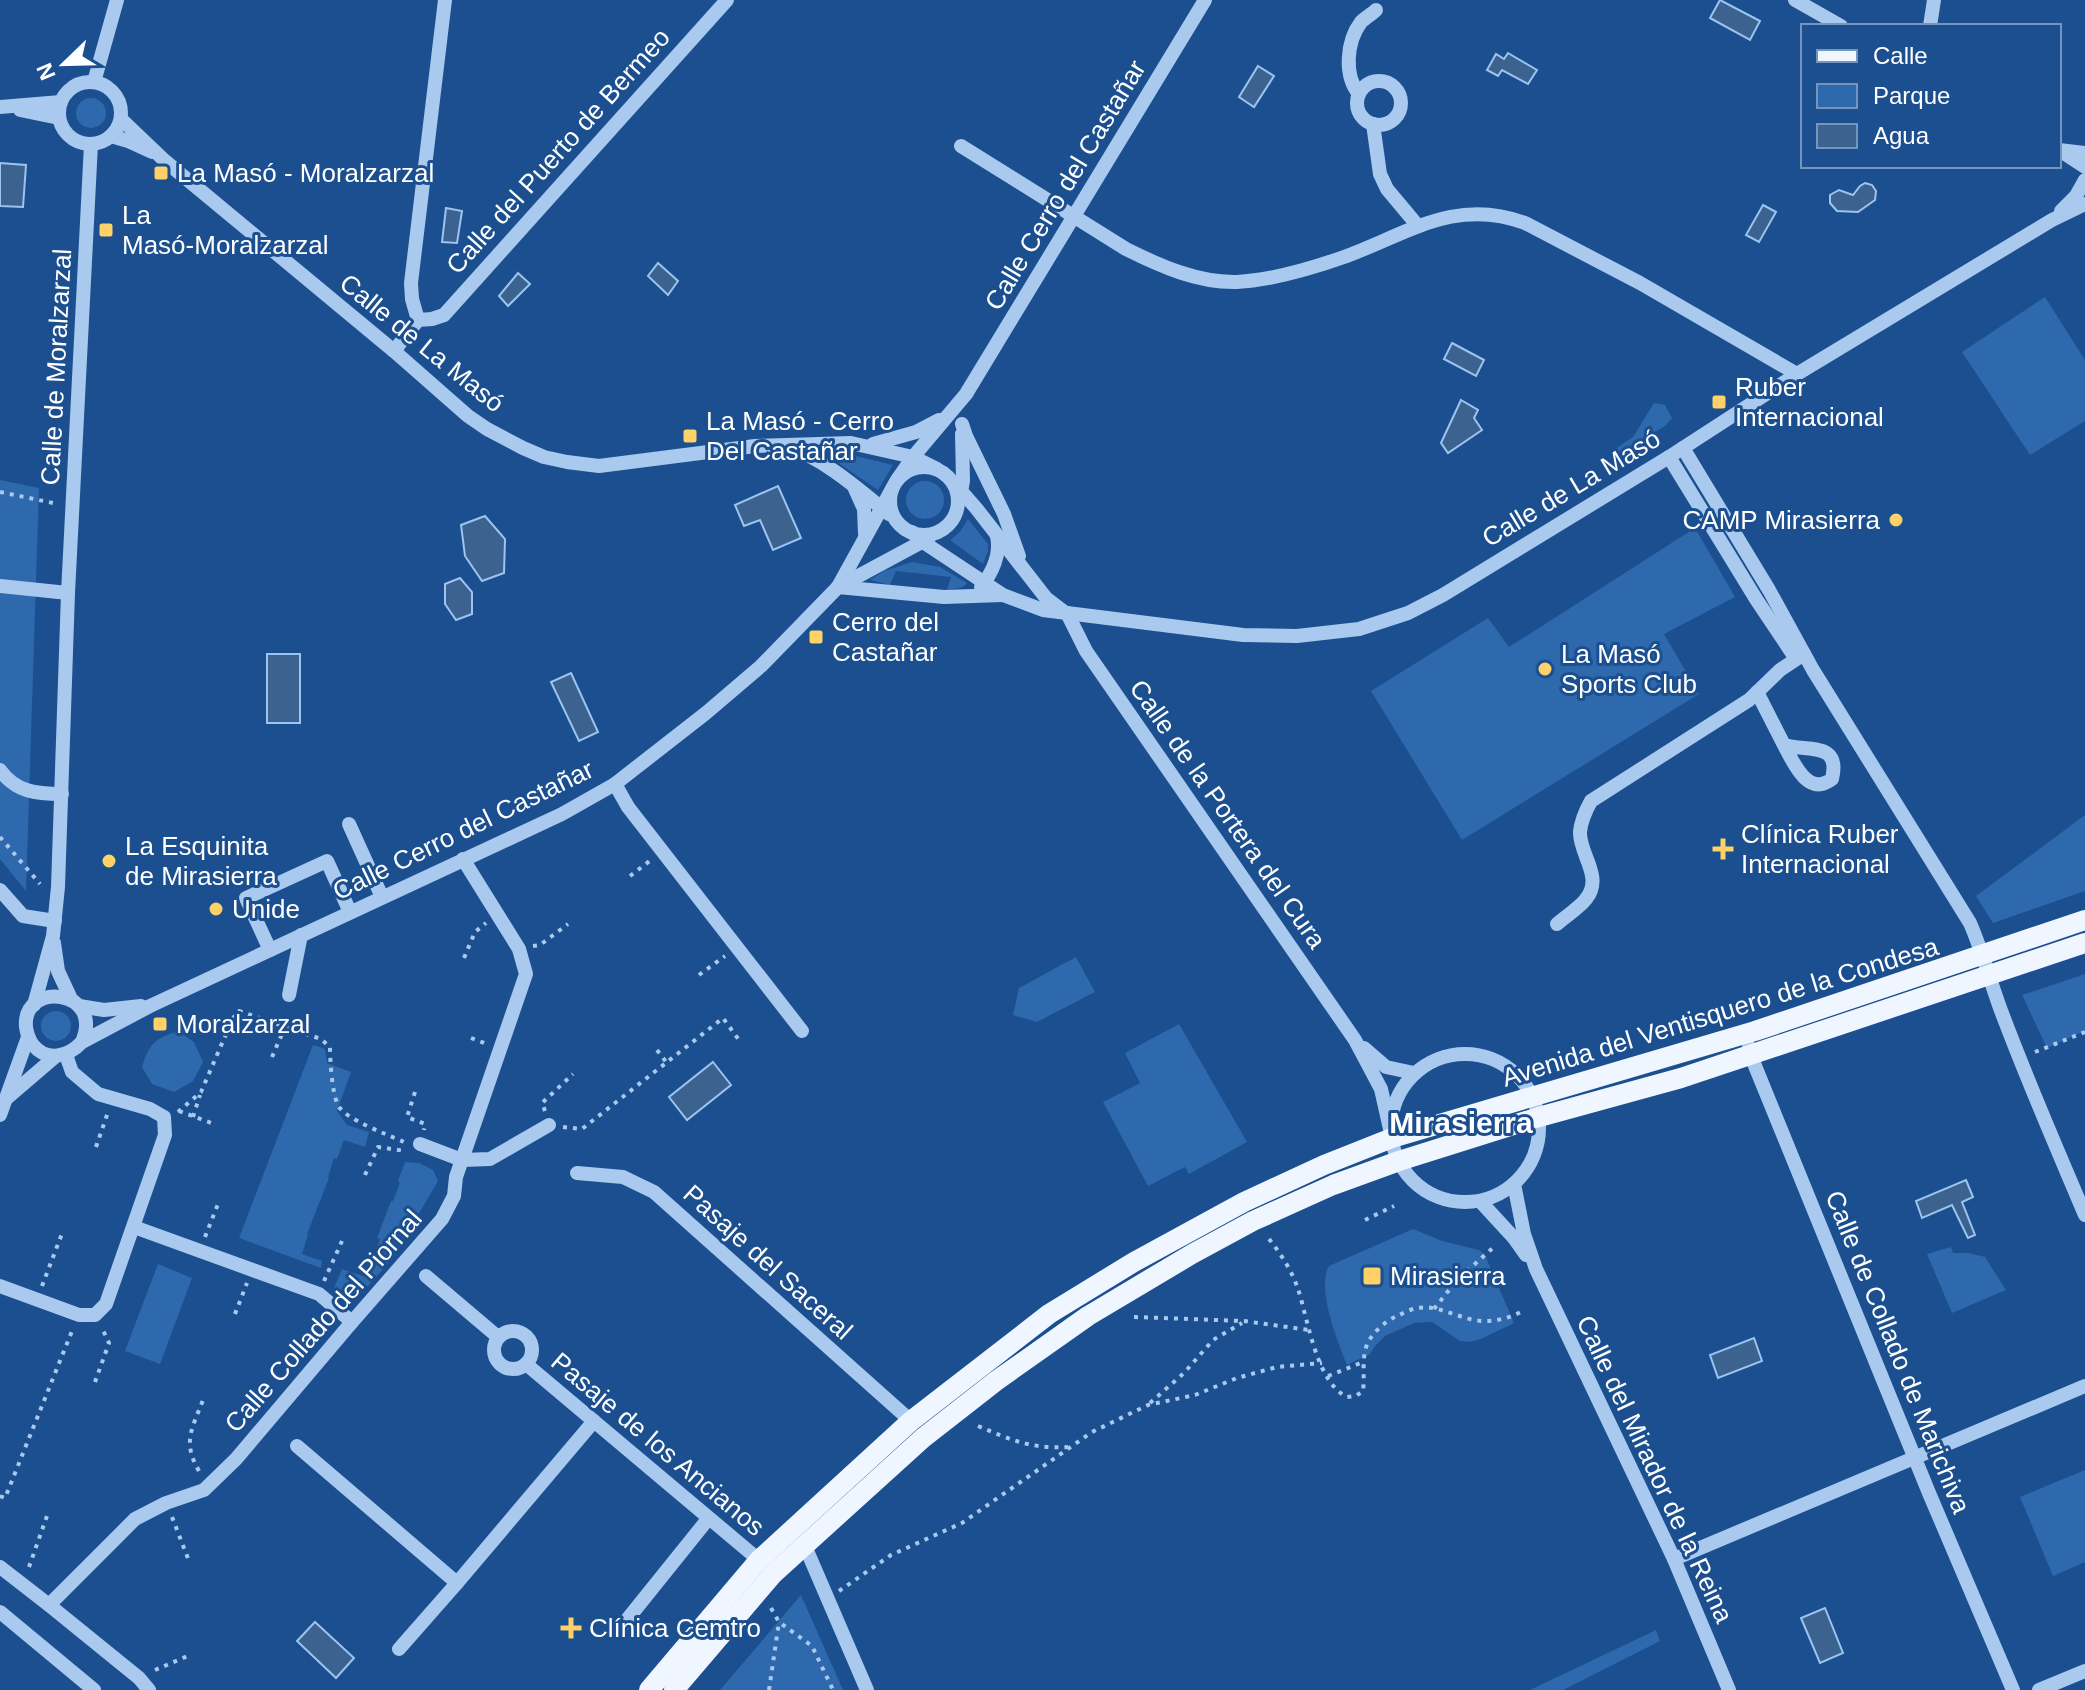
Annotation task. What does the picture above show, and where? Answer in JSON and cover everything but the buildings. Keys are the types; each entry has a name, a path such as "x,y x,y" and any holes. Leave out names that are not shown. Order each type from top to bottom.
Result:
{"main road":[{"name":"Avenida del Ventisquero de la Condesa","path":"674,1690 773,1574 923,1438 996,1381 1088,1316 1192,1254 1253,1221 1333,1185 1536,1108 2085,920"},
{"name":"Avenida del Ventisquero de la Condesa","path":"649,1690 759,1560 911,1421 1049,1314 1134,1262 1244,1202 1392,1138 1681,1078 2085,943"}],"street":[{"path":"94,82 117,0"},
{"path":"394,351 418,320 411,283 445,0"},
{"name":"Calle del Puerto de Bermeo","path":"418,320 444,315 727,0"},
{"name":"Calle Cerro del Castañar","path":"838,587 895,484 913,457 966,394 1205,0"},
{"path":"1795,0 1837,24"},
{"path":"1930,24 1934,0"},
{"path":"1359,94 1352,85 1349,63 1351,45 1361,23 1376,10"},
{"path":"94,82 104,85 118,98 121,119 111,136 91,144 77,141 68,134 59,118 66,93 75,85 94,82"},
{"path":"1369,83 1390,83 1399,94 1400,108 1393,120 1373,124 1361,116 1359,94 1369,83"},
{"path":"2,107 61,102"},
{"path":"2,107 59,118"},
{"name":"Calle de La Masó","path":"121,119 165,161 468,416 523,448 544,457 599,466 755,446 835,442 868,445 913,457 937,469"},
{"path":"1373,124 1380,174 1387,189 1418,226"},
{"name":"Calle de La Masó","path":"111,136 146,149 165,161"},
{"name":"Calle de Moralzarzal","path":"34,1005 54,928 58,887 68,593 91,144"},
{"path":"961,146 1153,263 1196,277 1235,282 1275,277 1346,257 1418,226 1458,214 1507,216 1640,283 1797,374"},
{"path":"2061,150 2085,153"},
{"path":"2061,151 2085,167"},
{"name":"Calle de La Masó","path":"2052,220 2076,196 2085,180"},
{"name":"Calle de La Masó","path":"917,537 1003,595 1043,610 1243,635 1297,636 1359,629 1408,613 1443,595 1669,457 1797,374 2052,220 2085,204"},
{"name":"Calle Cerro del Castañar","path":"2,1107 61,1056 150,1006 562,814 615,784 761,666 838,587 917,537 947,525 956,511 966,394"},
{"path":"868,445 916,432 951,412"},
{"path":"962,424 1004,514 1023,568"},
{"name":"Calle de La Masó","path":"783,445 812,458 853,485 896,520"},
{"path":"1683,448 1791,627 1800,657"},
{"path":"1669,457 1756,599 1800,657 1963,911 2085,1215"},
{"path":"917,537 896,520 890,500 895,484 905,472 915,468 937,469 956,486 1046,598 1067,613"},
{"path":"853,485 864,509 866,529 863,544"},
{"path":"1718,537 1732,528"},
{"path":"968,597 985,583 996,558 996,534"},
{"path":"0,586 68,593"},
{"path":"838,587 944,597 1003,595"},
{"name":"Calle de la Portera del Cura","path":"1067,613 1086,651 1355,1040 1381,1089 1399,1161"},
{"path":"1557,924 1586,900 1593,882 1591,864 1583,850 1580,832 1591,801 1749,700 1780,670 1800,657"},
{"path":"1757,692 1784,745"},
{"path":"0,770 17,788 36,794 62,794"},
{"path":"615,784 628,807 802,1031"},
{"path":"349,824 382,897"},
{"name":"Calle Collado del Piornal","path":"49,1605 135,1519 166,1503 204,1490 214,1481 442,1219 454,1196 456,1177 526,974 519,949 463,859"},
{"path":"270,950 246,898 327,861 350,912"},
{"path":"0,890 23,916 54,928 58,971 86,1022 82,1042"},
{"path":"289,995 301,935"},
{"name":"Calle Cerro del Castañar","path":"34,1005 50,996 61,996 104,1010 150,1006"},
{"path":"0,1286 79,1315 95,1315 106,1304 165,1135 164,1117 150,1109 98,1094 72,1072 61,1056 42,1053 34,1046 28,1037 26,1023 34,1005"},
{"path":"1751,1056 1749,1046 1755,1031"},
{"path":"2,1107 28,1037"},
{"name":"Calle de la Portera del Cura","path":"1355,1040 1386,1067 1414,1073"},
{"path":"1392,1138 1397,1097 1414,1073 1444,1056 1480,1054 1497,1060 1512,1069 1524,1082 1536,1108 1539,1142 1535,1154 1523,1175 1504,1192 1480,1201 1456,1202 1433,1195 1413,1181 1399,1161"},
{"name":"Calle de Collado de Marichiva","path":"1751,1056 2013,1690"},
{"path":"420,1144 462,1160 490,1159 549,1125"},
{"name":"Pasaje del Saceral","path":"577,1173 623,1177 654,1192 911,1421"},
{"name":"Calle del Mirador de la Reina","path":"1514,1184 1524,1234 1536,1269 1674,1559 1729,1690"},
{"name":"Calle del Mirador de la Reina","path":"1480,1201 1514,1238 1536,1269"},
{"path":"134,1227 319,1294 352,1322"},
{"name":"Pasaje de los Ancianos","path":"426,1276 498,1337"},
{"name":"Pasaje de los Ancianos","path":"515,1331 526,1336 532,1347 526,1364 515,1370 497,1362 493,1349 498,1337 515,1331"},
{"name":"Pasaje de los Ancianos","path":"526,1364 759,1560"},
{"path":"1674,1559 2085,1386"},
{"path":"399,1649 594,1421"},
{"path":"297,1446 457,1583"},
{"path":"622,1626 708,1519"},
{"path":"805,1546 867,1690"},
{"path":"0,1567 139,1678 149,1690"},
{"path":"0,1612 94,1690"},
{"path":"2039,1690 2085,1671"}],"path":[{"path":"0,492 72,506"},
{"path":"0,837 43,887"},
{"path":"630,876 662,851"},
{"path":"464,958 475,932 498,914"},
{"path":"519,949 540,945 568,924"},
{"path":"699,975 737,947"},
{"path":"193,1117 233,1018 239,1011 321,1039 330,1047 338,1106 348,1115 411,1146 420,1144"},
{"path":"573,1074 542,1103 549,1125 582,1129 723,1018 739,1040"},
{"path":"272,1057 285,1027"},
{"path":"2035,1052 2085,1032"},
{"path":"657,1050 667,1063"},
{"path":"164,1117 179,1111 201,1092"},
{"path":"365,1175 378,1147 407,1152 420,1144 425,1124 407,1117 415,1092"},
{"path":"96,1147 113,1098"},
{"path":"179,1111 214,1124"},
{"path":"200,1251 218,1204"},
{"path":"1365,1220 1394,1206"},
{"path":"36,1299 63,1231"},
{"path":"1269,1239 1290,1271 1328,1376 1341,1394 1347,1397 1363,1391 1368,1343 1379,1328 1390,1320 1418,1307 1482,1321 1511,1317 1525,1310"},
{"path":"319,1294 342,1241"},
{"path":"1434,1309 1457,1280 1495,1246"},
{"path":"235,1314 252,1270"},
{"path":"0,1496 5,1498 79,1315"},
{"path":"95,1315 109,1343 95,1382"},
{"path":"1134,1317 1244,1321 1309,1330"},
{"path":"1148,1405 1184,1373 1213,1340 1244,1321"},
{"path":"1328,1376 1364,1362"},
{"path":"828,1599 891,1555 962,1523 1092,1432 1148,1405 1195,1395 1237,1378 1277,1367 1322,1363"},
{"path":"1342,1370 1345,1377"},
{"path":"203,1400 189,1435 189,1449 197,1470 214,1481"},
{"path":"978,1426 1012,1440 1044,1448 1071,1447"},
{"path":"166,1503 189,1561"},
{"path":"23,1585 48,1513"},
{"path":"760,1590 779,1622 812,1646 833,1690"},
{"path":"769,1690 779,1622"},
{"path":"139,1678 190,1655"}],"green space":[{"path":"91,98 102,102 106,113 102,124 91,128 80,124 76,113 80,102"},
{"path":"2045,297 2085,360 2085,421 2030,455 1962,352"},
{"path":"1654,403 1665,405 1672,418 1665,426 1614,455 1618,447 1633,437"},
{"path":"836,453 893,465 878,490 834,460"},
{"path":"0,480 39,488 26,891 0,859"},
{"path":"925,481 938,487 944,500 938,513 925,519 912,513 906,500 912,487"},
{"path":"968,519 988,544 983,564 950,540"},
{"name":"La Masó Sports Club","path":"1695,528 1735,597 1664,634 1699,694 1462,840 1371,691 1488,618 1509,647"},
{"path":"912,562 940,567 967,583 963,587 947,590 951,577 896,571 890,585 870,580 884,571"},
{"path":"2085,815 2085,891 1993,923 1976,896"},
{"path":"1076,957 1095,992 1037,1022 1013,1015 1019,988"},
{"path":"2085,974 2085,1031 2047,1048 2022,995"},
{"path":"56,1011 67,1015 71,1026 67,1037 56,1041 45,1037 41,1026 45,1015"},
{"path":"1179,1024 1247,1142 1189,1174 1185,1167 1148,1186 1103,1102 1140,1083 1125,1053"},
{"path":"178,1031 194,1042 203,1062 193,1081 174,1092 152,1084 142,1067 154,1043"},
{"path":"313,1045 325,1049 327,1063 351,1072 337,1111 347,1125 369,1132 365,1147 344,1140 337,1159 334,1158 307,1234 302,1254 322,1261 321,1268 239,1238"},
{"path":"405,1162 419,1163 433,1170 438,1181 393,1258 360,1295 350,1297 332,1293 342,1269 363,1276 380,1239 377,1238 400,1183 398,1181"},
{"path":"1413,1229 1442,1241 1479,1250 1485,1255 1514,1323 1470,1342 1460,1341 1432,1322 1414,1323 1385,1336 1370,1354 1347,1365 1327,1301 1325,1288 1329,1266"},
{"path":"1951,1247 1953,1253 1985,1257 2006,1290 1952,1313 1927,1254"},
{"path":"158,1264 192,1278 160,1364 125,1351"},
{"path":"2085,1470 2085,1562 2053,1576 2020,1497"},
{"path":"801,1595 843,1690 720,1690"},
{"path":"1656,1630 1660,1641 1563,1690 1530,1690"}],"water":[{"path":"1720,0 1760,21 1750,40 1710,18"},
{"path":"1508,53 1537,70 1528,84 1502,70 1498,76 1487,70 1496,54 1504,59"},
{"path":"1258,66 1274,76 1254,107 1239,97"},
{"path":"0,163 26,165 23,207 0,206"},
{"path":"1865,183 1872,185 1876,191 1875,200 1858,212 1837,211 1830,203 1830,195 1839,190 1853,195"},
{"path":"1763,205 1776,212 1759,242 1746,235"},
{"path":"446,208 462,211 457,243 442,242"},
{"path":"658,263 678,281 668,295 648,276"},
{"path":"518,273 530,284 508,306 499,296"},
{"path":"1452,343 1484,360 1476,376 1444,359"},
{"path":"1461,400 1478,410 1474,418 1482,430 1448,453 1441,443"},
{"path":"778,486 801,538 773,550 760,520 744,526 735,505"},
{"path":"485,516 505,539 504,573 482,581 465,556 461,525"},
{"path":"460,578 472,592 472,614 456,620 445,604 445,584"},
{"path":"267,654 300,654 300,723 267,723"},
{"path":"571,673 598,732 579,741 551,682"},
{"path":"713,1062 731,1085 687,1120 669,1097"},
{"path":"1966,1180 1973,1197 1962,1202 1975,1235 1968,1238 1952,1205 1922,1218 1916,1201"},
{"path":"1754,1338 1762,1361 1718,1378 1710,1355"},
{"path":"1825,1608 1843,1653 1820,1663 1801,1618"},
{"path":"315,1622 354,1658 336,1678 297,1641"}],"place":[{"name":"La Masó - Moralzarzal","path":"161,173"},
{"name":"La Masó-Moralzarzal","path":"106,230"},
{"name":"Ruber Internacional","path":"1719,402"},
{"name":"La Masó - Cerro Del Castañar","path":"690,436"},
{"name":"CAMP Mirasierra","path":"1896,520"},
{"name":"Cerro del Castañar","path":"816,637"},
{"name":"La Masó Sports Club","path":"1545,669"},
{"name":"Clínica Ruber Internacional","path":"1723,849"},
{"name":"La Esquinita de Mirasierra","path":"109,861"},
{"name":"Unide","path":"216,909"},
{"name":"Moralzarzal","path":"160,1024"},
{"name":"Mirasierra","path":"1372,1276"},
{"name":"Clínica Cemtro","path":"571,1628"}],"district":[{"name":"Mirasierra","path":"1461,1123"}]}
